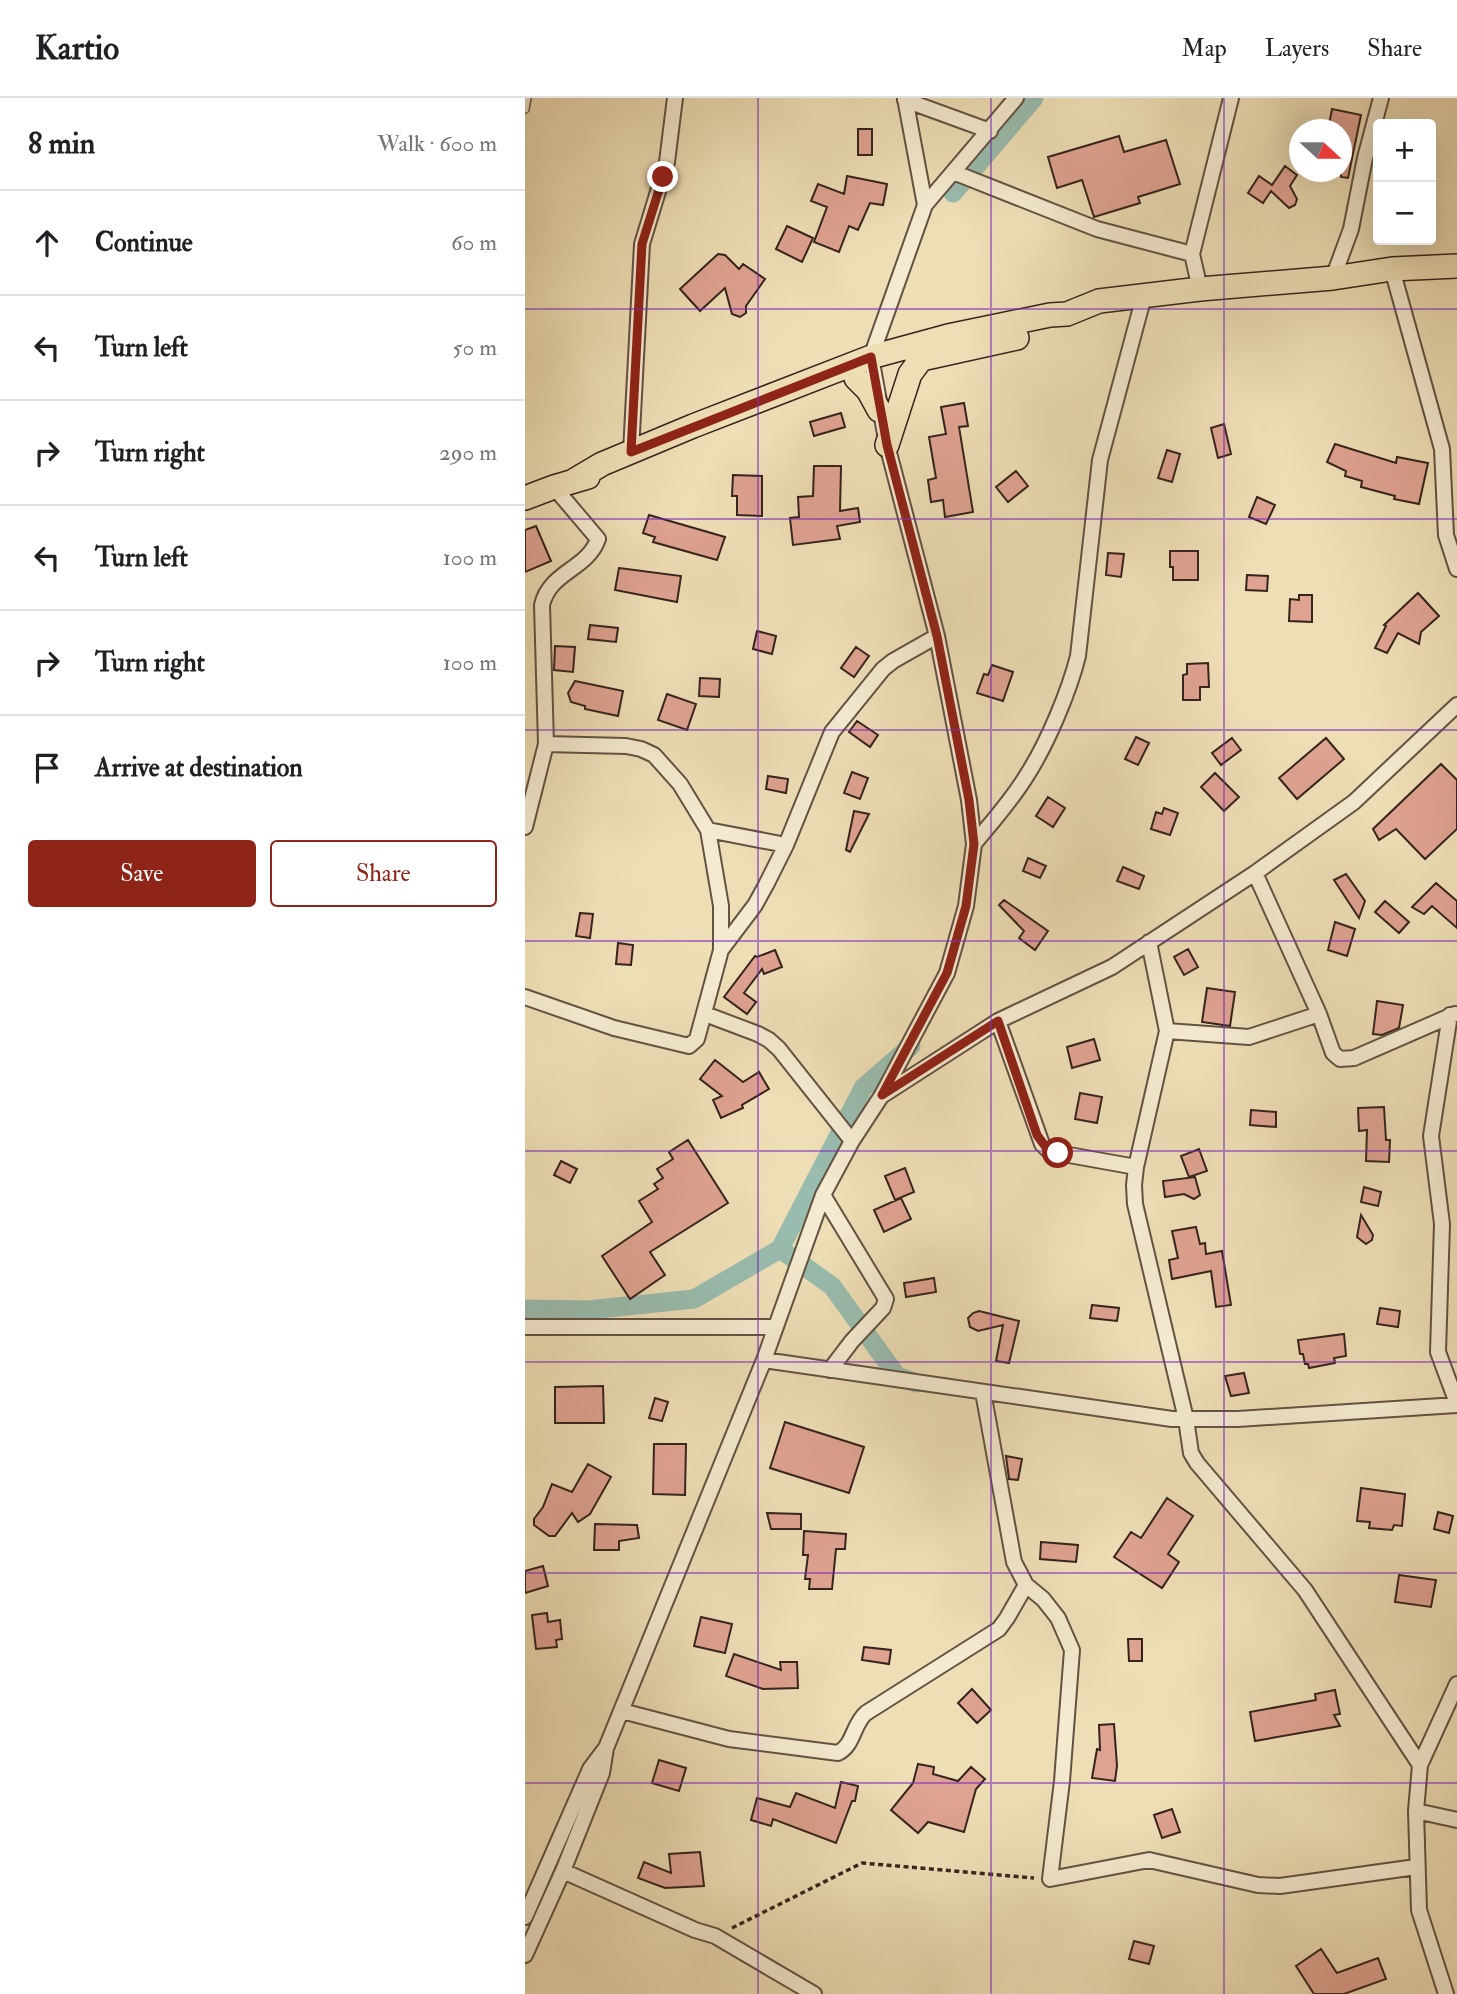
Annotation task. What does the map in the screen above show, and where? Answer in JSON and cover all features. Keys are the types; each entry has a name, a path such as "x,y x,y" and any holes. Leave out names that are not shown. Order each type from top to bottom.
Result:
{"main road":[{"path":"565,483 604,474 640,461 948,336 1067,314 1099,301 1333,278 1392,269 1457,266"},
{"path":"525,498 565,483 631,452 866,369 1068,326 1099,301"},
{"path":"887,445 910,374 922,358"},
{"path":"866,369 868,390 879,410"}],"street":[{"path":"631,452 642,244 667,162 675,98"},
{"path":"866,369 925,205 991,131 1016,98"},
{"path":"1200,289 1192,254 1231,98"},
{"path":"1333,278 1351,229 1364,158 1381,98"},
{"path":"905,99 991,131"},
{"path":"905,99 925,205"},
{"path":"953,172 1097,229 1192,254"},
{"path":"1392,269 1442,449 1446,534 1457,569"},
{"path":"974,844 1032,767 1074,674 1100,460 1144,296"},
{"path":"525,1917 563,1871 602,1773 606,1748 764,1360 824,1195 852,1141 882,1095 947,973 966,906 974,844 969,800 937,636 879,410"},
{"path":"525,827 546,744 542,605 545,592 551,583 585,559 598,539 565,483"},
{"path":"721,950 755,905 786,845 832,732 883,669 937,636"},
{"path":"882,1095 998,1021 1112,967 1255,873 1355,802 1457,705"},
{"path":"525,997 614,1028 689,1046 697,1039 721,950 721,906 708,830 680,784 654,755 641,749 626,746 546,744"},
{"path":"708,830 786,845"},
{"path":"1255,873 1319,1014 1333,1053 1345,1059 1354,1058 1454,1014"},
{"path":"1149,942 1167,1031 1136,1167 1135,1204 1186,1419 1191,1453 1311,1598 1420,1765"},
{"path":"705,1014 769,1040 852,1141"},
{"path":"1167,1031 1249,1037 1319,1014"},
{"path":"764,1360 1172,1419 1238,1419 1457,1404 1438,1352 1442,1224 1431,1136 1454,1014"},
{"path":"998,1021 1042,1144 1048,1150 1058,1153 1136,1167"},
{"path":"824,1195 885,1299 883,1308 852,1341 830,1370"},
{"path":"525,1326 775,1327"},
{"path":"983,1392 1014,1562 1026,1585 1043,1599 1058,1618 1072,1650 1062,1781 1050,1879 1149,1860 1258,1885 1280,1886 1416,1867"},
{"path":"621,1711 729,1739 838,1753 846,1749 856,1724 866,1713 999,1629 1026,1585"},
{"path":"1446,1994 1421,1921 1416,1867 1416,1811 1420,1765 1457,1684"},
{"path":"525,1955 542,1896 590,1769 606,1748"},
{"path":"1416,1811 1457,1820"},
{"path":"563,1871 695,1930 715,1936 814,1994"}],"lane":[{"path":"525,109 527,98"}],"path":[{"path":"715,1936 862,1863 1050,1879"}],"building":[{"path":"1332,109 1361,115 1352,159 1352,119 1330,119"},
{"path":"858,129 872,129 872,155 858,155"},
{"path":"1119,136 1124,152 1166,140 1180,184 1138,197 1140,203 1094,217 1082,180 1057,188 1048,157"},
{"path":"1285,166 1289,169 1289,182 1293,182 1290,186 1297,199 1295,205 1289,208 1271,191 1263,203 1248,193 1259,176 1272,185"},
{"path":"847,176 887,184 883,205 870,203 858,230 849,226 839,252 814,242 827,207 811,201 818,184 844,194"},
{"path":"787,226 813,238 802,262 776,249"},
{"path":"718,254 725,255 739,269 743,264 765,279 746,306 746,313 740,317 732,314 725,288 700,311 680,289"},
{"path":"964,403 968,426 959,427 973,512 945,517 943,500 931,502 928,480 936,478 929,437 946,434 941,407"},
{"path":"841,413 845,427 814,436 810,422"},
{"path":"1224,424 1231,454 1218,458 1211,428"},
{"path":"1335,444 1396,463 1397,457 1428,463 1419,504 1394,499 1395,496 1361,487 1362,481 1345,476 1346,471 1327,462"},
{"path":"1167,450 1180,454 1172,482 1158,478"},
{"path":"814,466 841,466 840,511 858,508 860,522 837,526 840,539 793,545 790,518 799,517 798,497 813,496"},
{"path":"1016,471 1028,486 1008,502 996,487"},
{"path":"733,475 762,476 762,516 737,515 737,496 732,496"},
{"path":"1257,497 1275,505 1266,524 1249,517"},
{"path":"649,515 725,537 717,560 653,542 655,537 643,533"},
{"path":"536,526 551,561 525,572 525,530"},
{"path":"1170,551 1198,551 1198,580 1173,580"},
{"path":"1108,553 1124,554 1121,577 1106,575"},
{"path":"619,568 681,576 677,602 615,590"},
{"path":"1247,575 1268,576 1267,591 1246,590"},
{"path":"1418,593 1439,616 1421,632 1419,644 1398,633 1387,653 1375,648 1386,626 1384,625"},
{"path":"1299,595 1312,595 1312,622 1289,621 1290,599 1299,600"},
{"path":"590,625 618,628 616,642 588,639"},
{"path":"757,631 776,636 772,654 753,649"},
{"path":"555,646 575,647 573,672 554,670"},
{"path":"856,647 869,656 854,677 841,668"},
{"path":"1208,663 1209,687 1200,687 1200,700 1183,700 1183,675 1187,674 1187,664"},
{"path":"992,665 1013,672 1003,701 977,693 984,674 988,675"},
{"path":"700,678 720,679 719,697 699,696"},
{"path":"575,681 623,691 618,716 585,709 585,706 571,702 568,693"},
{"path":"667,694 696,704 687,730 658,720"},
{"path":"857,721 878,735 870,747 849,732"},
{"path":"1136,737 1149,743 1138,765 1125,759"},
{"path":"1232,738 1241,750 1221,765 1212,753"},
{"path":"1326,738 1344,759 1297,799 1279,778"},
{"path":"1441,764 1457,780 1457,829 1425,859 1396,829 1379,840 1373,829"},
{"path":"852,772 868,778 860,799 844,793"},
{"path":"1215,773 1239,797 1224,811 1201,787"},
{"path":"768,776 788,779 786,793 766,789"},
{"path":"1048,797 1065,808 1053,827 1036,816"},
{"path":"1164,808 1178,813 1170,835 1151,829 1156,812 1162,814"},
{"path":"854,811 869,814 850,852 846,850"},
{"path":"1028,858 1046,866 1040,878 1023,871"},
{"path":"1123,867 1144,876 1139,889 1117,881"},
{"path":"1346,874 1365,901 1359,918 1334,880"},
{"path":"1436,883 1457,901 1457,928 1432,906 1424,914 1412,907"},
{"path":"1004,900 1048,931 1035,950 1019,938 1024,931 999,905"},
{"path":"1385,901 1409,922 1399,933 1375,912"},
{"path":"580,913 593,914 590,938 576,936"},
{"path":"1335,922 1355,929 1347,956 1328,950"},
{"path":"618,943 633,945 631,965 616,964"},
{"path":"1188,949 1198,967 1184,975 1174,957"},
{"path":"775,950 782,967 764,974 762,969 744,993 756,1002 747,1014 724,997 755,956"},
{"path":"1207,988 1235,992 1230,1026 1202,1022"},
{"path":"1377,1001 1403,1005 1399,1028 1382,1035 1373,1034"},
{"path":"1094,1039 1100,1060 1072,1068 1067,1047"},
{"path":"715,1060 743,1082 759,1072 769,1089 742,1105 743,1108 721,1118 713,1100 722,1096 700,1079"},
{"path":"1080,1093 1102,1097 1097,1123 1075,1119"},
{"path":"1384,1107 1386,1140 1390,1140 1389,1162 1366,1161 1367,1130 1359,1131 1358,1108"},
{"path":"1251,1110 1276,1112 1276,1127 1250,1125"},
{"path":"688,1140 728,1203 650,1252 665,1275 630,1299 602,1256 652,1222 639,1201 658,1189 654,1184 663,1178 657,1169 673,1159 669,1152"},
{"path":"1199,1149 1207,1171 1189,1177 1181,1156"},
{"path":"561,1161 577,1169 570,1183 554,1175"},
{"path":"905,1168 914,1192 895,1200 885,1176"},
{"path":"1195,1177 1200,1195 1194,1199 1184,1194 1165,1197 1163,1181"},
{"path":"1364,1187 1381,1192 1378,1206 1361,1202"},
{"path":"901,1198 911,1219 884,1232 874,1210"},
{"path":"1361,1215 1373,1235 1372,1240 1366,1244 1357,1237"},
{"path":"1196,1227 1200,1244 1205,1243 1206,1254 1222,1251 1231,1305 1216,1307 1211,1271 1172,1279 1169,1260 1178,1258 1172,1231"},
{"path":"934,1278 936,1292 906,1297 904,1283"},
{"path":"1092,1305 1119,1308 1117,1321 1090,1318"},
{"path":"1380,1308 1400,1311 1398,1327 1377,1324"},
{"path":"979,1311 1019,1321 1009,1363 996,1361 1003,1325 978,1331 970,1327 968,1318"},
{"path":"1344,1334 1346,1356 1334,1358 1335,1363 1309,1368 1308,1364 1305,1364 1298,1340"},
{"path":"1244,1373 1249,1393 1231,1396 1225,1376"},
{"path":"603,1386 604,1423 555,1423 555,1387"},
{"path":"655,1398 668,1402 662,1421 649,1418"},
{"path":"785,1422 864,1447 849,1493 770,1468"},
{"path":"654,1444 686,1444 685,1495 653,1494"},
{"path":"1006,1456 1022,1459 1018,1480 1009,1479"},
{"path":"588,1464 611,1477 590,1514 578,1522 572,1513 555,1536 549,1536 534,1525 534,1519 543,1507 552,1484 572,1492"},
{"path":"1361,1488 1405,1494 1402,1526 1394,1525 1392,1530 1369,1528 1370,1522 1357,1521"},
{"path":"1167,1498 1193,1516 1168,1554 1179,1562 1162,1588 1114,1557 1131,1532 1141,1538"},
{"path":"1438,1512 1453,1516 1449,1533 1434,1529"},
{"path":"767,1513 801,1514 801,1529 771,1529"},
{"path":"595,1524 637,1525 639,1538 619,1541 619,1550 594,1550"},
{"path":"804,1531 846,1534 845,1549 836,1549 832,1589 809,1589 810,1579 805,1579 808,1555 803,1555"},
{"path":"1041,1542 1078,1545 1076,1562 1040,1559"},
{"path":"543,1566 548,1586 525,1593 525,1571"},
{"path":"1399,1575 1436,1580 1431,1607 1395,1602"},
{"path":"547,1613 548,1622 560,1620 562,1639 556,1640 557,1647 536,1649 532,1615"},
{"path":"701,1617 732,1624 725,1653 694,1646"},
{"path":"1128,1639 1142,1639 1142,1661 1129,1661"},
{"path":"864,1647 891,1650 889,1664 862,1660"},
{"path":"734,1654 781,1670 780,1662 797,1662 798,1688 763,1689 726,1676"},
{"path":"972,1689 991,1710 977,1723 958,1703"},
{"path":"1335,1690 1340,1714 1334,1715 1340,1726 1255,1741 1250,1712 1316,1700 1315,1694"},
{"path":"1114,1724 1117,1766 1115,1781 1092,1778 1097,1749 1100,1750 1099,1725"},
{"path":"659,1760 686,1768 679,1791 652,1783"},
{"path":"918,1764 934,1767 933,1774 958,1781 971,1767 985,1779 976,1789 964,1832 928,1822 918,1833 891,1810 913,1783"},
{"path":"841,1782 858,1786 855,1801 852,1801 836,1843 773,1819 771,1826 751,1820 757,1798 790,1807 796,1793 835,1808"},
{"path":"1172,1809 1180,1832 1162,1838 1154,1815"},
{"path":"700,1852 704,1886 665,1888 638,1878 644,1862 671,1873 669,1854"},
{"path":"1134,1941 1154,1946 1149,1964 1129,1959"},
{"path":"1321,1949 1337,1973 1378,1958 1386,1979 1344,1994 1314,1994 1296,1966"}],"waterway":[{"path":"953,193 1034,98"},
{"path":"525,1309 588,1310 694,1299 780,1249 863,1088 911,1046"},
{"path":"780,1249 832,1286 897,1376 917,1383"}],"route":[{"path":"663,177 642,244 631,452 871,357 887,445 937,636 969,800 974,844 966,906 947,973 882,1095 998,1021 1037,1135 1048,1150 1058,1153"}]}
